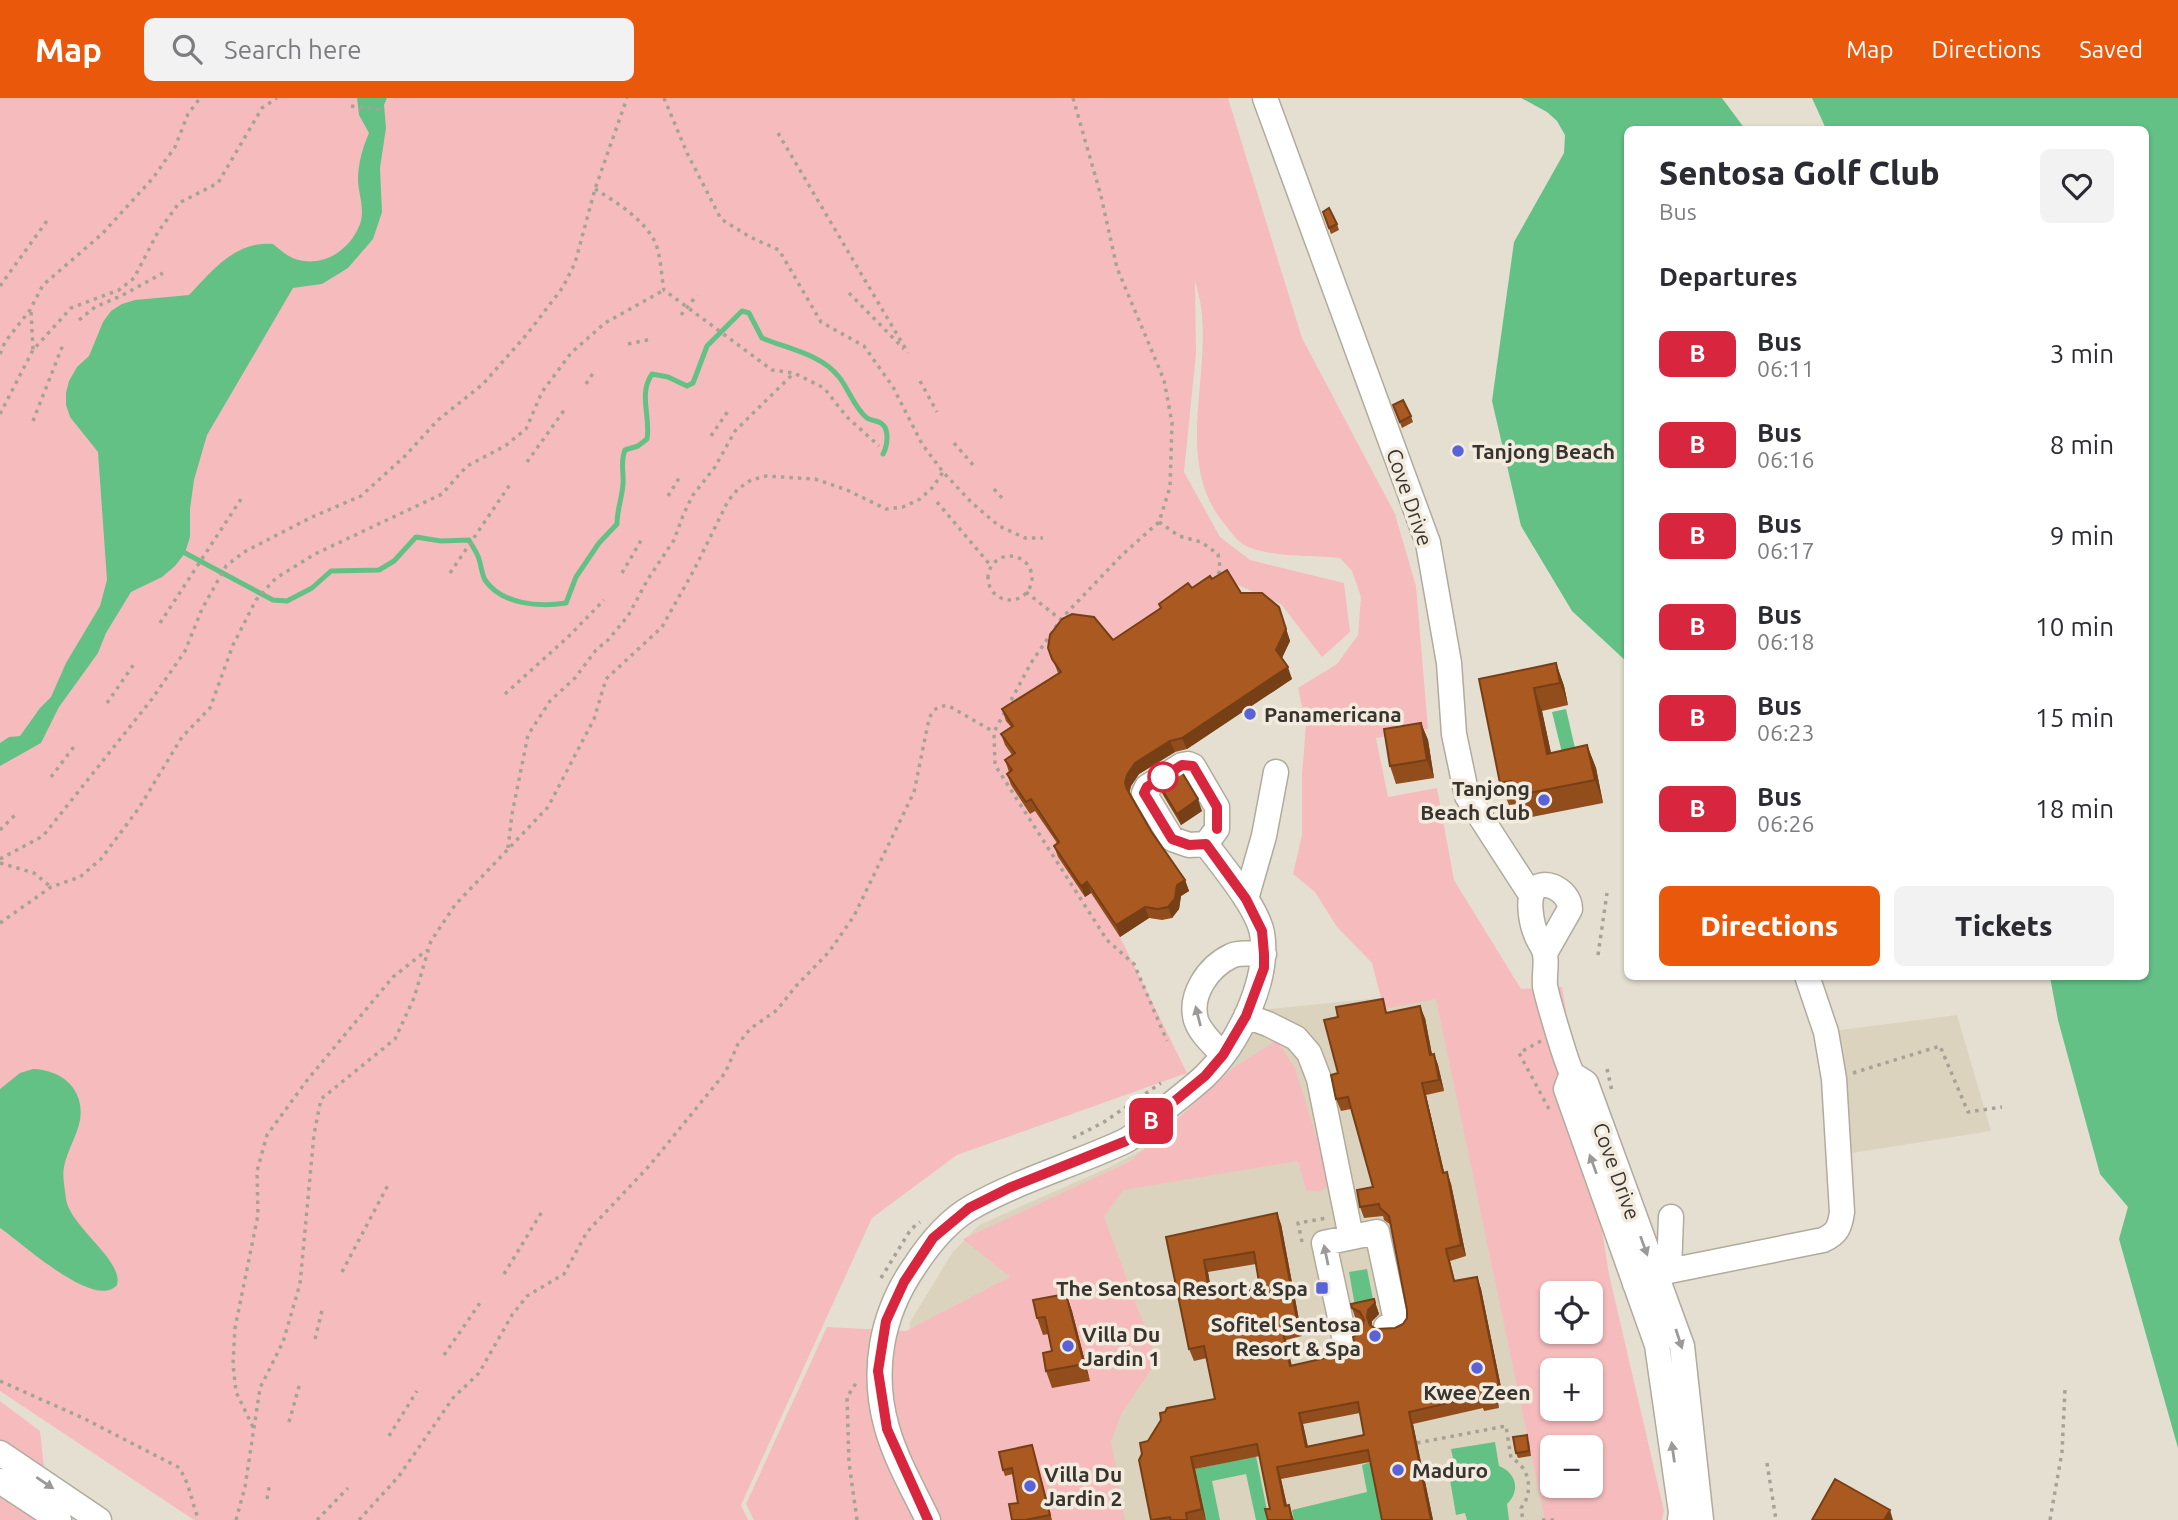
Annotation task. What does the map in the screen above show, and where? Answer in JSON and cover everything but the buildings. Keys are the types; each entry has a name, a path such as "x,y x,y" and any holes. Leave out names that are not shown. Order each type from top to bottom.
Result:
{"street":[{"name":"Cove Drive","path":"1265,98 1427,543 1449,663 1454,734 1467,796 1531,895 1533,926 1545,953 1547,993 1572,1073 1586,1083 1653,1277"},
{"path":"1246,899 1265,836 1276,772"},
{"path":"928,1520 887,1429 878,1371 886,1321 904,1282 933,1238 969,1208 1009,1188 1126,1141 1205,1076 1223,1055 1246,1016 1264,968 1264,954 1262,931 1246,899 1206,844"},
{"path":"1531,895 1541,885 1548,885 1559,888 1570,903 1567,916 1545,953"},
{"path":"1223,1055 1208,1040 1196,1022 1195,1003 1199,990 1208,974 1233,955 1264,954"},
{"path":"1653,1277 1823,1240 1834,1236 1840,1226 1842,1212 1834,1079 1826,1032 1808,980"},
{"path":"1246,1016 1296,1038 1309,1053 1319,1079 1351,1237"},
{"name":"Cove Drive","path":"1572,1073 1566,1089 1624,1251 1653,1277"},
{"path":"1671,1217 1653,1277 1682,1346 1697,1520"},
{"path":"1354,1334 1344,1336 1324,1243 1377,1232 1397,1325 1386,1327"},
{"path":"0,1453 91,1518"},
{"path":"0,1481 59,1520"}],"path":[{"path":"0,354 5,342 30,310 43,285 102,234 153,178 175,147 188,114 200,98"},
{"path":"0,414 33,350 71,308 119,290 134,278 158,232 179,204 218,183 262,108 277,98"},
{"path":"0,861 43,836 128,730 185,651 202,609 226,566 255,546 360,496 405,456 438,420 484,384 563,287 575,263 595,189 627,98"},
{"path":"664,98 687,153 721,219 750,237 779,250 821,322 864,346 893,387 922,444 972,503 999,526 1025,538 1043,538"},
{"path":"1073,98 1101,196 1116,268 1164,380 1172,423 1170,487 1159,522 1122,555 1061,619 1031,663 994,732 995,765 1107,940 1134,964 1167,1041"},
{"path":"351,106 386,110"},
{"path":"778,133 908,353 849,293"},
{"path":"595,189 640,223 655,241 664,290 772,370 793,373 824,388 847,416 879,446"},
{"path":"0,286 48,218"},
{"path":"79,320 95,307 163,273"},
{"path":"0,923 51,887 80,877 101,859 139,808 182,737 210,708 233,645 256,600 276,578 316,554 442,494 467,466 505,446 526,429 542,392 571,353 605,323 664,290"},
{"path":"681,314 697,295"},
{"path":"30,310 33,350"},
{"path":"628,344 652,339"},
{"path":"33,421 64,342"},
{"path":"586,384 595,370"},
{"path":"508,848 528,735 550,701 575,678 596,650 628,616 674,540 693,495 715,467 735,431 793,373"},
{"path":"920,381 937,412"},
{"path":"527,462 565,409"},
{"path":"711,436 728,411"},
{"path":"954,443 974,466"},
{"path":"236,1520 245,1487 260,1388 283,1342 299,1284 314,1134 321,1098 395,1039 414,998 430,941 455,905 548,807 594,719 606,679 662,627 728,501 738,489 751,480 766,476 815,479 847,490 886,509 904,506 920,499 933,487 943,472"},
{"path":"668,496 681,475"},
{"path":"450,573 511,483"},
{"path":"994,489 1003,499"},
{"path":"160,624 243,496"},
{"path":"937,502 991,566"},
{"path":"1159,522 1179,536 1201,542 1218,554 1218,579 1221,588"},
{"path":"622,573 643,537"},
{"path":"1006,556 1015,556 1023,561 1029,568 1031,577 1026,592 1012,599 996,594 988,581 991,566 1006,556"},
{"path":"1026,592 1061,619"},
{"path":"505,694 604,600"},
{"path":"107,704 134,664"},
{"path":"359,1520 399,1476 453,1398 479,1373 512,1315 527,1296 564,1274 586,1233 650,1165 725,1073 738,1044 750,1029 778,1010 796,986 829,952 854,916 914,792 930,714 939,707 949,706 994,732"},
{"path":"51,777 76,744"},
{"path":"0,830 16,814"},
{"path":"0,861 34,873 51,887"},
{"path":"1598,955 1607,893"},
{"path":"253,1428 236,1392 233,1364 235,1328 258,1215 257,1171 267,1135 308,1079 393,977 428,949"},
{"path":"1834,1079 1940,1046 1968,1112 2002,1107"},
{"path":"1104,1122 1171,1077"},
{"path":"342,1272 388,1185"},
{"path":"504,1274 543,1210"},
{"path":"444,1354 482,1300"},
{"path":"315,1339 323,1306"},
{"path":"857,1520 849,1463 848,1396 860,1377 878,1371"},
{"path":"0,1381 83,1418 178,1467 186,1477 188,1492 199,1520"},
{"path":"289,1422 300,1383"},
{"path":"2050,1520 2062,1452 2065,1389"},
{"path":"389,1436 417,1391"},
{"path":"1417,1443 1506,1426 1511,1458 1519,1462 1529,1480 1527,1500 1521,1508 1523,1520"},
{"path":"1767,1463 1776,1520"},
{"path":"267,1499 270,1482"},
{"path":"317,1520 348,1488"},
{"path":"1542,1520 1559,1520"}],"shaded area":[{"path":"0,98 1228,98 1302,338 1395,514 1416,586 1428,729 1376,738 1388,797 1437,788 1454,880 1521,989 1562,987 1609,1274 1664,1511 1662,1520 1545,1520 1540,1498 1603,1498 1603,1435 1540,1435 1540,1496 1436,999 1384,1009 1372,963 1337,927 1315,892 1293,874 1302,835 1302,774 1306,725 1298,688 1337,664 1358,635 1361,597 1352,571 1340,558 1278,554 1244,545 1226,526 1209,499 1200,469 1197,439 1203,343 1202,312 1195,282 1196,353 1184,472 1220,537 1250,560 1344,583 1350,632 1322,657 1281,604 1231,582 1117,652 1053,659 1056,670 1068,688 1017,737 1019,765 1035,811 1064,853 1084,897 1091,893 1120,937 1187,1073 957,1155 872,1218 741,1505 748,1520 194,1520 0,1391"},
{"path":"357,98 387,98 384,105 386,128 380,168 382,212 373,239 348,268 322,284 293,288 207,435 194,480 190,537 185,553 162,577 131,592 106,633 98,653 59,707 41,743 0,766 0,743 9,737 20,736 51,697 66,663 100,606 107,580 98,452 70,417 66,405 69,381 77,367 89,356 103,322 111,311 122,304 135,300 189,295 226,259 247,247 259,244 273,244 292,258 305,261 325,259 342,249 355,234 362,213 358,175 369,133 359,115"},
{"path":"1521,98 1722,98 1743,126 1624,126 1624,659 1572,611 1521,526 1492,401 1514,242 1564,153 1565,135 1557,121 1547,112"},
{"path":"1812,98 2178,98 2178,1448 2119,1239 2128,1207 2100,1174 2058,1020 2051,980 2149,980 2149,126 1825,126"},
{"path":"1566,709 1578,761 1565,765 1552,712"},
{"path":"1439,992 1540,1399 1540,1421 1546,1421 1549,1435 1540,1435 1540,1498 1564,1498 1587,1520 945,1520 914,1460 910,1322 952,1253 979,1225 1110,1167 1170,1135 1214,1089 1269,1009"},
{"path":"1957,1015 1991,1131 1852,1153 1826,1032"},
{"path":"1277,1040 1295,1068 1331,1184 1319,1192 1306,1190 1298,1161 1123,1190 1104,1217 1157,1360 1122,1413 1111,1441 1125,1520 754,1520 746,1504 827,1327 906,1331 1010,1277 963,1239 1131,1161 1233,1068"},
{"path":"33,1069 62,1077 79,1099 80,1120 63,1171 66,1199 77,1221 113,1265 117,1285 107,1291 92,1289 58,1272 0,1228 0,1089 20,1073"},
{"path":"1367,1269 1375,1309 1356,1312 1349,1272"},
{"path":"0,1401 40,1431 50,1520 0,1520"},
{"path":"1495,1442 1499,1466 1513,1477 1515,1482 1514,1493 1507,1504 1509,1520 1467,1520 1465,1513 1456,1515 1449,1474 1456,1473 1451,1449"},
{"path":"1256,1456 1269,1520 1256,1520 1246,1474 1212,1481 1220,1520 1206,1520 1195,1469"},
{"path":"1371,1462 1383,1520 1294,1520 1292,1510 1367,1492 1362,1465"}],"waterway":[{"path":"185,553 273,600 287,601 312,588 331,571 379,570 394,561 416,537 441,541 469,540 478,556 485,580 501,595 533,604 566,603 576,577 599,543 617,524 625,450 638,446 647,439 645,398 652,374 668,377 687,386 693,383 707,346 742,311 749,313 762,338 814,357 832,369 863,414 885,427 887,439 883,454"}],"bus line":[{"name":"B","path":"928,1520 887,1429 878,1371 886,1321 904,1282 933,1238 969,1208 1009,1188 1126,1141 1205,1076 1223,1055 1246,1016 1264,968 1262,931 1246,899 1206,844 1189,845 1172,839 1146,799 1144,793 1147,787 1182,765 1193,766 1217,807 1217,829"}],"place":[{"name":"Tanjong Beach","path":"1458,451"},
{"name":"Panamericana","path":"1250,714"},
{"name":"Tanjong Beach Club","path":"1544,800"},
{"name":"The Sentosa Resort & Spa","path":"1322,1288"},
{"name":"Sofitel Sentosa Resort & Spa","path":"1375,1336"},
{"name":"Villa Du Jardin 1","path":"1068,1346"},
{"name":"Kwee Zeen","path":"1477,1368"},
{"name":"Maduro","path":"1398,1470"},
{"name":"Villa Du Jardin 2","path":"1030,1486"}]}
